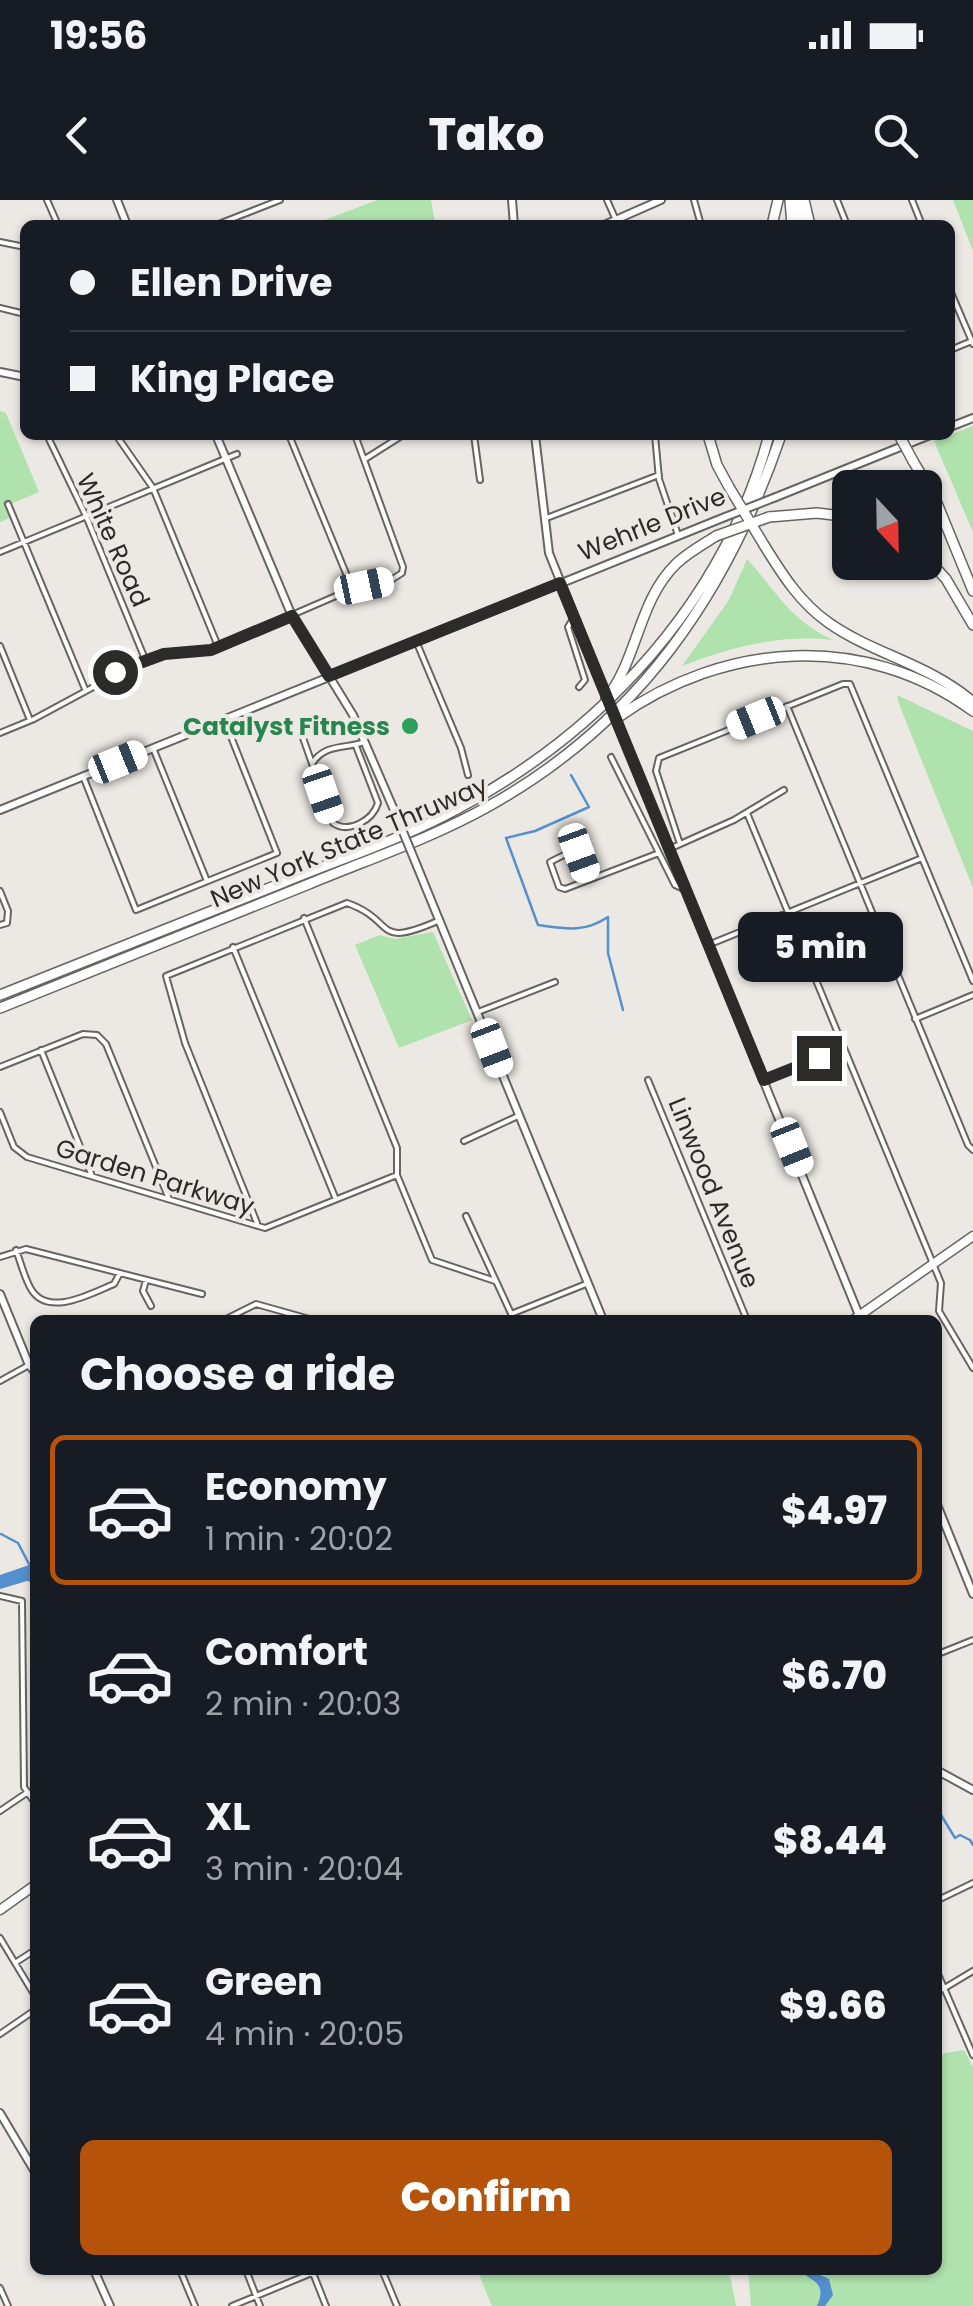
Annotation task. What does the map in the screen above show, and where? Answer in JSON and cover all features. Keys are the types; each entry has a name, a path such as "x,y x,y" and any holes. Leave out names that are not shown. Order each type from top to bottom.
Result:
{"highway":[{"path":"710,440 717,465 782,574 819,615 854,638 915,663 973,702"},
{"name":"New York State Thruway","path":"0,996 453,812 538,760 617,695 708,576 728,543 768,440"},
{"name":"New York State Thruway","path":"0,1008 453,825 525,784 586,740 656,670 715,586 749,518 779,440"},
{"path":"902,440 934,496 973,591"},
{"path":"592,716 624,673 646,610 662,580 683,558 716,536 769,517 832,515"},
{"path":"942,574 973,625"},
{"path":"586,740 655,693 693,675 772,656 857,659 886,666 921,680 973,711"}],"main road":[{"path":"862,1315 973,1236"},
{"path":"0,1910 30,1889"}],"street":[{"path":"229,220 280,200"},
{"path":"623,220 662,200"},
{"path":"955,302 972,343"},
{"name":"White Road","path":"49,440 146,660"},
{"path":"119,440 153,488 218,647"},
{"path":"218,440 292,616 365,742 601,1315"},
{"path":"291,440 352,590"},
{"path":"0,733 146,660 218,647 402,573 357,440"},
{"path":"363,460 395,440"},
{"path":"475,440 480,480"},
{"path":"536,440 549,553 560,583 857,1315"},
{"path":"656,440 659,474 678,535"},
{"name":"Wehrle Drive","path":"0,810 918,440"},
{"path":"0,552 237,454"},
{"path":"544,520 659,474"},
{"path":"8,504 85,689"},
{"path":"574,617 568,627 585,680 578,686"},
{"path":"416,641 461,748 468,775"},
{"path":"0,646 30,721"},
{"path":"680,844 656,761 847,684 855,690 973,981"},
{"path":"787,706 968,1146 973,1150"},
{"path":"83,776 136,910 147,906 277,853 224,719"},
{"path":"303,738 333,823 346,828 372,816 378,804 356,746"},
{"path":"312,764 324,752 365,742"},
{"path":"153,748 206,882"},
{"path":"611,757 675,885 686,890"},
{"path":"669,849 747,813 784,790"},
{"path":"747,813 941,1284 940,1310 973,1368"},
{"path":"589,880 579,853 572,852 550,862 562,889 589,880 659,852"},
{"path":"708,945 923,858"},
{"path":"0,891 8,911 7,922 0,925"},
{"path":"258,1226 185,1043 165,979 170,972 348,903 397,934 410,933 440,920"},
{"path":"304,918 397,1148 397,1174 432,1260 496,1281"},
{"path":"234,947 336,1199"},
{"path":"478,1012 555,982"},
{"path":"915,1019 973,995"},
{"path":"0,1067 83,1034 97,1035 104,1041 168,1199"},
{"path":"764,1080 844,1048"},
{"path":"41,1050 92,1176"},
{"name":"Linwood Avenue","path":"648,1080 745,1315"},
{"name":"Garden Parkway","path":"0,1112 14,1147 22,1154 265,1228 397,1174"},
{"path":"464,1140 518,1116"},
{"path":"466,1216 511,1315"},
{"path":"0,1257 26,1249 202,1294"},
{"path":"16,1250 32,1290 37,1296 60,1303 114,1284 120,1273"},
{"path":"146,1280 144,1291 151,1306"},
{"path":"516,1315 586,1284"},
{"path":"0,1294 3,1310 29,1364 0,1382"},
{"path":"234,1315 256,1304 295,1315"},
{"path":"942,1517 973,1594"},
{"path":"0,1596 22,1601 24,1787 30,1795"},
{"path":"942,1652 973,1640"},
{"path":"942,1773 973,1790"},
{"path":"0,1811 28,1792"},
{"path":"942,1898 973,1884"},
{"path":"0,1938 30,1988"},
{"path":"15,1964 30,1954"},
{"path":"944,1989 973,1971"},
{"path":"942,1984 973,2055"},
{"path":"0,2034 30,2013"},
{"path":"0,2113 30,2164"},
{"path":"96,2275 110,2306"},
{"path":"182,2275 195,2306"},
{"path":"248,2275 260,2306"},
{"path":"232,2306 306,2275"},
{"path":"317,2275 326,2306"},
{"path":"384,2275 397,2306"},
{"path":"0,2288 8,2306"}],"green space":[{"path":"377,200 431,200 434,220 325,220"},
{"path":"953,200 973,200 973,251"},
{"path":"0,411 6,413 39,492 8,505 12,517 0,522"},
{"path":"973,426 973,532 934,441 955,440 955,433"},
{"path":"747,559 795,614 833,640 794,639 756,644 682,666 729,600"},
{"path":"897,695 973,731 973,888 899,704"},
{"path":"433,932 472,1020 399,1048 355,945 380,935 394,939"},
{"path":"964,2050 973,2067 973,2306 751,2306 748,2275 942,2275 945,2053"},
{"path":"479,2275 730,2275 736,2306 492,2306"}],"water":[{"path":"30,1565 30,1582 0,1589 0,1575"},
{"path":"805,2275 829,2279 833,2295 825,2306 817,2306 821,2292"}],"waterway":[{"path":"571,775 589,807 535,831 506,838 538,925 583,928 608,917 608,953 623,1010"},
{"path":"1,1534 18,1543 29,1564"},
{"path":"942,1817 955,1838 960,1835 973,1845"}],"place":[{"name":"Catalyst Fitness","path":"410,726"}],"route":[{"path":"115,672 164,654 211,650 292,616 329,676 560,583 764,1080 819,1058"}]}
